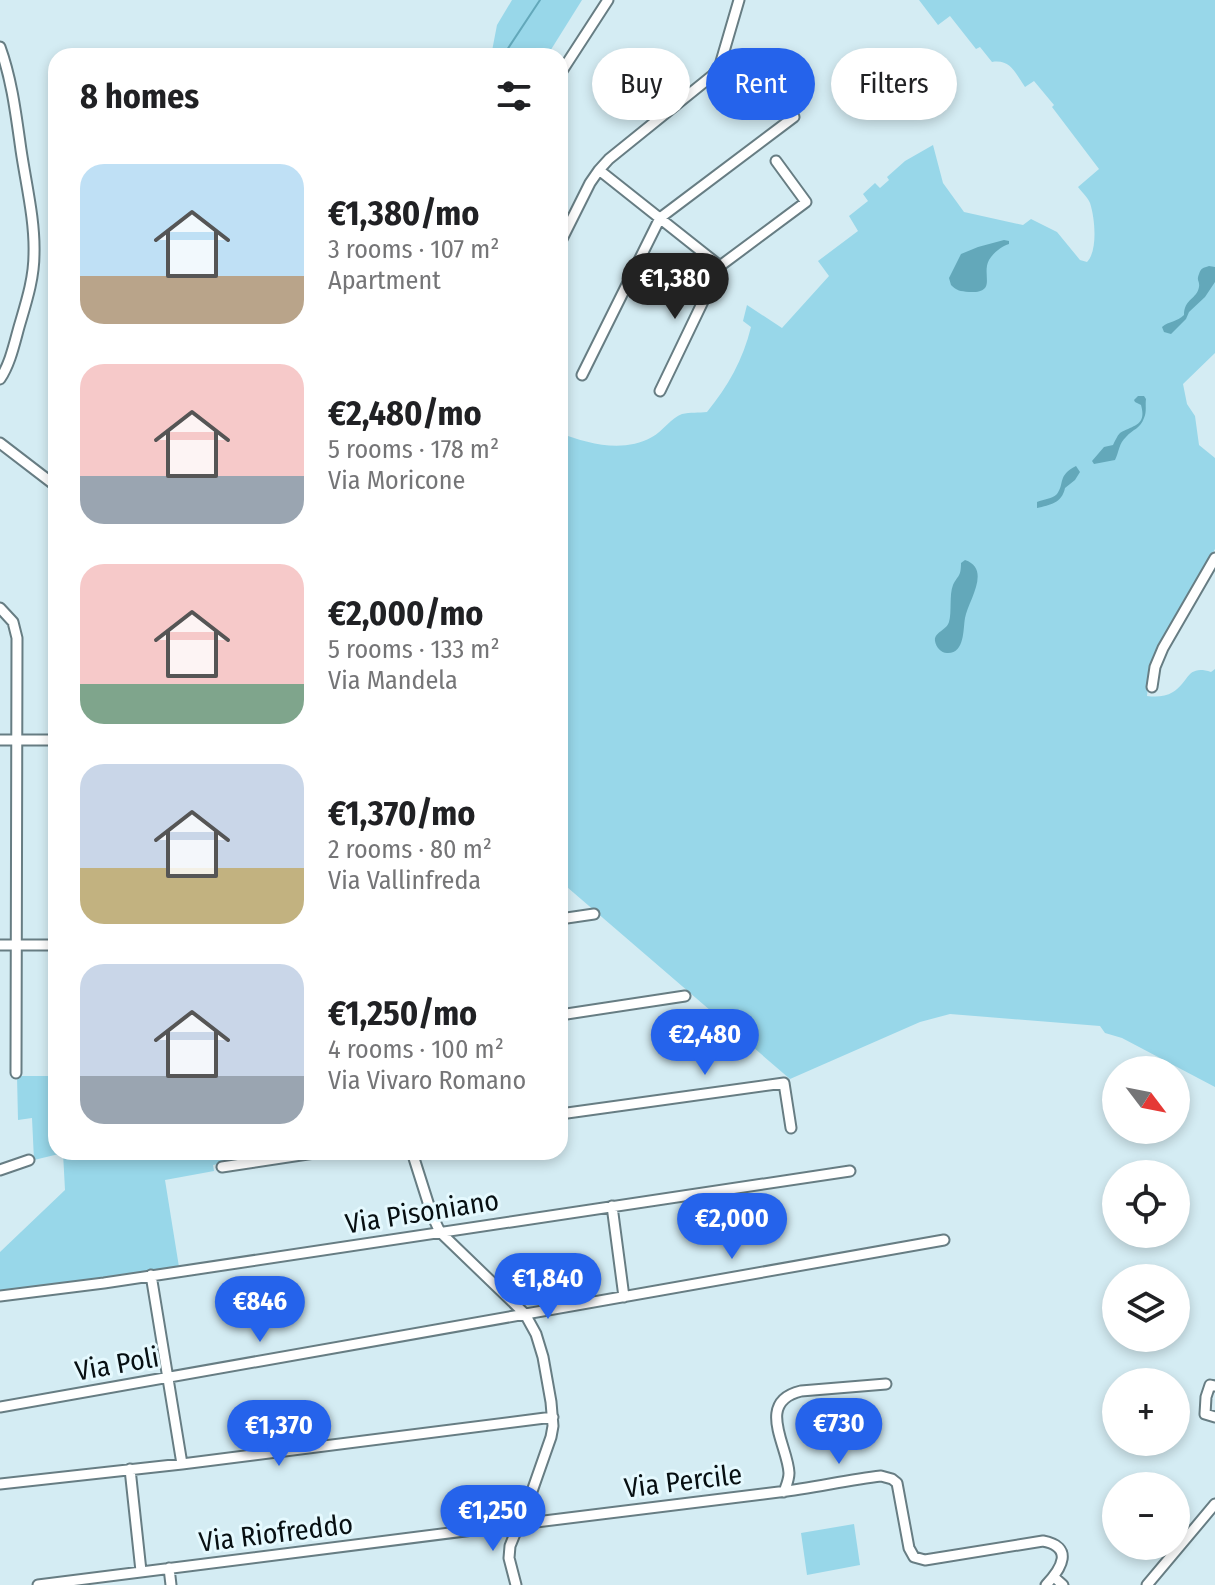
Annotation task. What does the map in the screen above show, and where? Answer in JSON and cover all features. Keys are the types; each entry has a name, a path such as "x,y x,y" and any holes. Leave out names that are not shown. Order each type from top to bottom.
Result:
{"street":[{"path":"568,62 608,0"},
{"path":"568,227 590,183 609,159 713,75 721,62 739,0"},
{"path":"0,47 15,108 34,246 33,274 24,313 7,367 0,379"},
{"path":"582,375 660,218 790,120"},
{"path":"660,391 720,266 806,202 776,161"},
{"path":"599,170 720,266"},
{"path":"0,435 4,446 48,480"},
{"path":"1152,687 1155,667 1163,648 1215,558"},
{"path":"0,608 10,618 17,634 16,1073"},
{"path":"0,740 48,740"},
{"path":"568,918 594,914"},
{"path":"0,945 48,945"},
{"path":"568,1014 685,996"},
{"path":"568,1113 784,1083 791,1128"},
{"path":"0,1170 29,1160"},
{"path":"222,1167 268,1160"},
{"path":"415,1160 440,1232 525,1314 536,1334 543,1357 553,1417 551,1437 512,1539 509,1553 516,1585"},
{"name":"Via Pisoniano","path":"0,1296 850,1171"},
{"path":"612,1206 624,1297"},
{"name":"Via Poli","path":"0,1407 944,1240"},
{"path":"151,1275 182,1464"},
{"path":"784,1492 789,1472 777,1423 784,1399 791,1393 801,1391 886,1384"},
{"path":"1215,1386 1210,1385 1205,1414 1215,1417"},
{"path":"0,1484 553,1417"},
{"path":"130,1469 141,1571"},
{"name":"Via Percile","path":"520,1523 885,1477 897,1483 909,1548 917,1559 1043,1541 1058,1546 1063,1552 1063,1561 1050,1581"},
{"path":"1147,1585 1211,1518 1215,1504"},
{"name":"Via Riofreddo","path":"38,1585 520,1523"},
{"path":"169,1568 171,1585"},
{"path":"1050,1581 1063,1585"}],"shaded area":[{"path":"512,0 582,0 552,48 493,48 497,25"},
{"path":"919,0 1215,0 1215,353 1183,384 1187,404 1195,416 1199,445 1215,458 1215,549 1150,669 1147,696 1170,694 1192,672 1211,672 1215,669 1215,1087 1190,1074 1190,1056 1156,1056 1122,1038 1105,1033 1100,1026 950,1014 920,1022 790,1079 568,888 568,436 606,445 630,445 652,437 682,414 707,412 744,351 751,327 743,321 747,305 782,328 829,276 818,261 858,231 849,216 868,201 863,194 875,183 880,188 905,161 933,145 943,183 964,212 1023,225 1031,219 1057,232 1080,260 1087,262 1090,257 1094,242 1093,217 1089,201 1078,187 1099,169 1034,81 1025,87 1008,65 992,62 980,47 976,49 950,16 938,25"},
{"path":"1004,240 1009,244 989,260 983,290 963,291 951,285 949,278 961,254"},
{"path":"1215,267 1215,282 1205,297 1171,334 1164,332 1162,327 1184,315 1186,306 1198,291 1202,268"},
{"path":"1138,396 1146,399 1142,422 1124,439 1115,460 1094,464 1092,461 1104,447 1113,445 1120,433 1140,421 1141,405 1134,400"},
{"path":"1076,466 1080,472 1061,497 1037,508 1037,502 1057,494 1064,476"},
{"path":"965,560 973,564 978,578 960,645 957,650 945,653 938,647 935,638 949,622 953,585"},
{"path":"17,1076 48,1076 48,1157 34,1160 32,1118 18,1120"},
{"path":"63,1160 229,1160 213,1165 214,1171 165,1180 179,1267 0,1292 0,1252 65,1190"},
{"path":"854,1524 860,1565 807,1575 801,1533"}],"waterway":[{"path":"508,48 540,0"}]}
